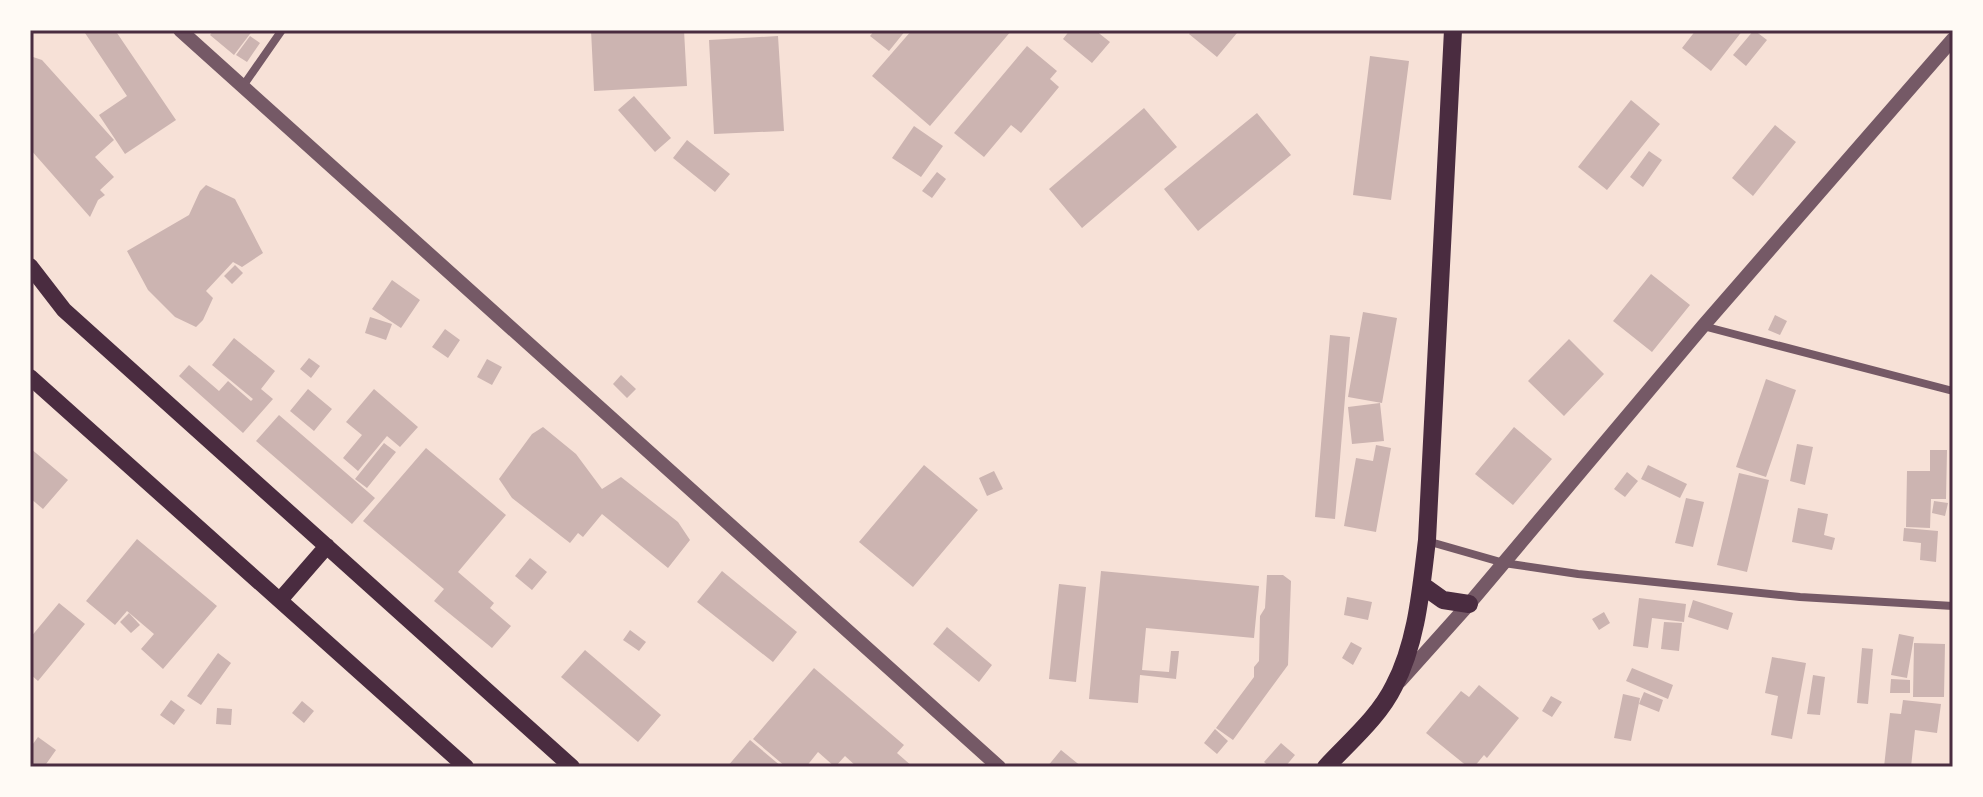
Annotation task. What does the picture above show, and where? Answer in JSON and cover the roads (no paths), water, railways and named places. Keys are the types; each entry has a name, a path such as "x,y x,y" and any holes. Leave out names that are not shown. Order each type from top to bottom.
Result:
{"highway":[{"path":"1326,767 1374,715 1394,687 1407,651 1422,585 1427,540 1453,30"},
{"path":"1422,585 1443,600 1469,604"}],"main road":[{"path":"30,266 64,310 572,767"},
{"path":"30,377 466,767"},
{"path":"280,600 327,546"}],"street":[{"path":"180,30 999,767"},
{"path":"243,86 282,30"},
{"path":"1394,687 1469,604 1703,326 1953,39"},
{"path":"1703,326 1953,391"},
{"path":"1427,540 1504,563 1800,597 1953,606"}]}
